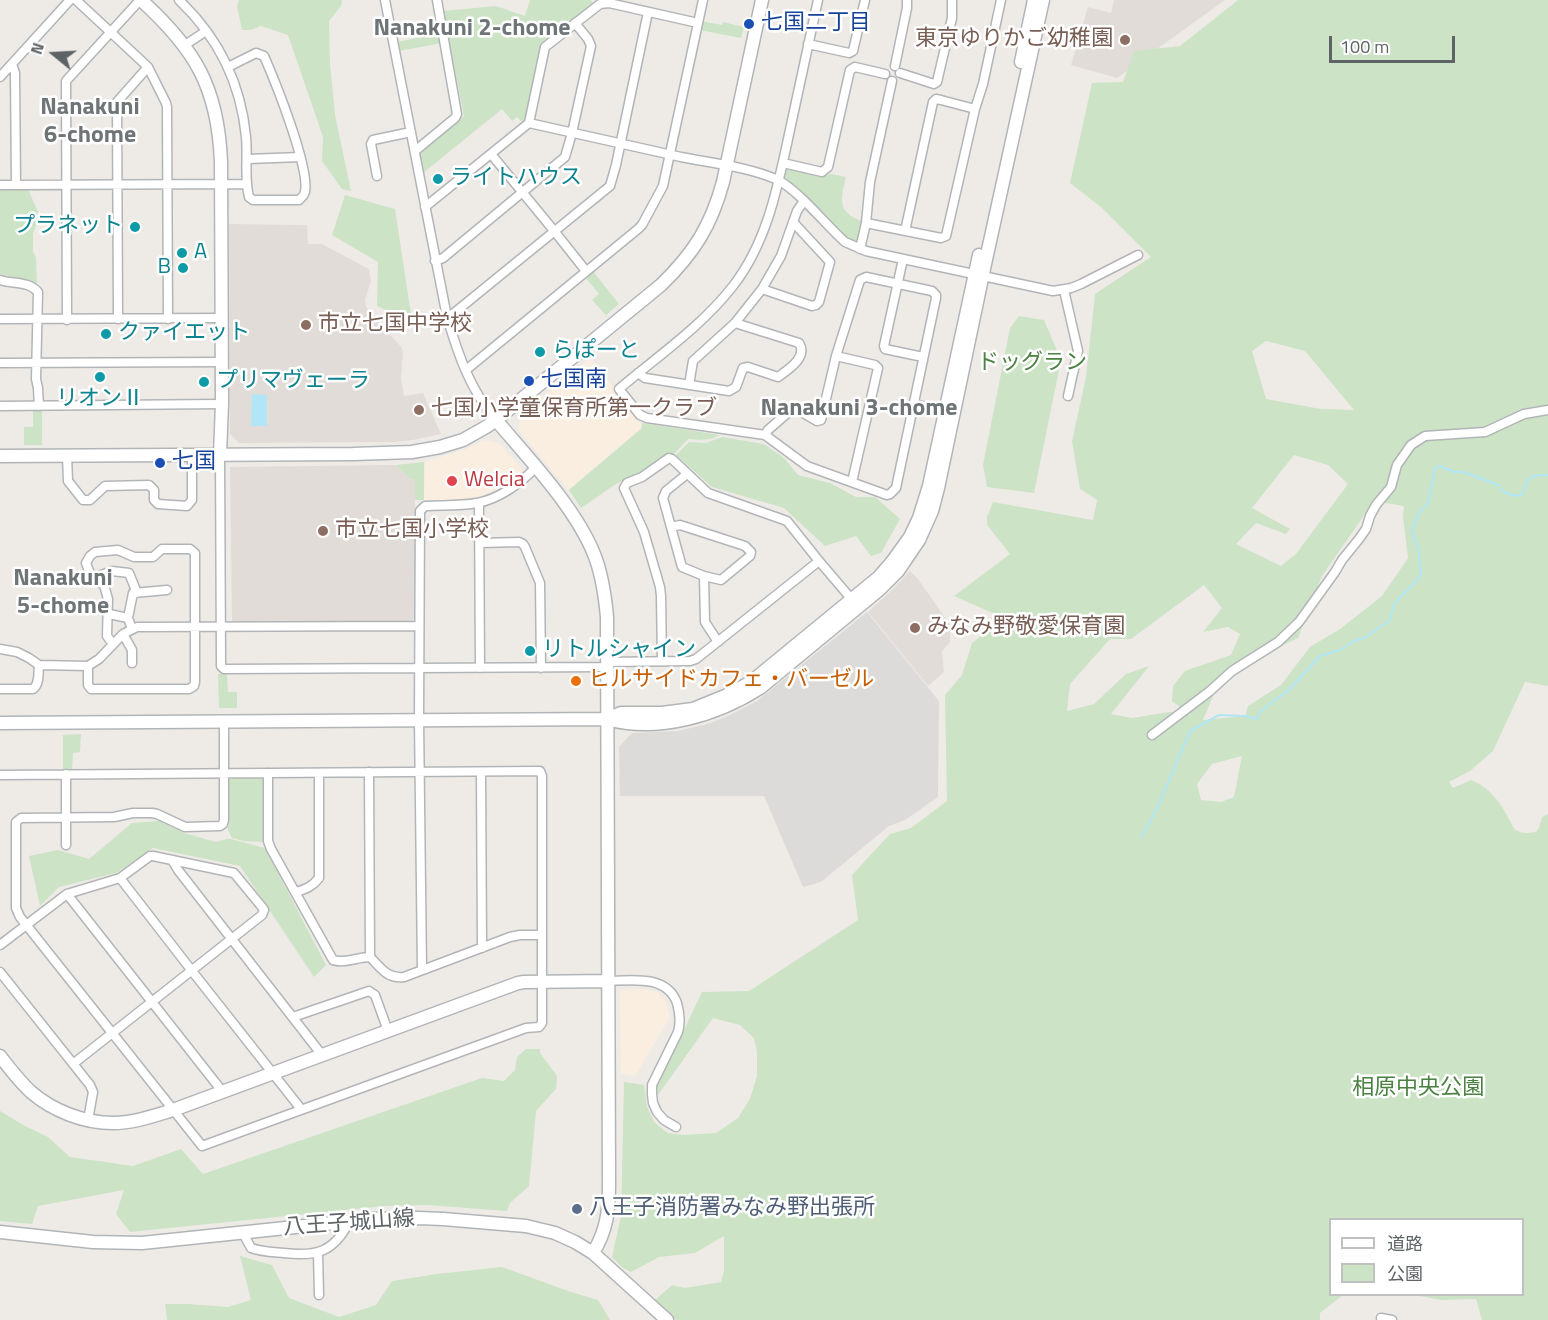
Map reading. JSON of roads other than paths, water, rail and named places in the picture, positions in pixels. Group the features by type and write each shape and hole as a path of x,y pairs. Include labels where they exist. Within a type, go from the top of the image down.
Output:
{"street":[{"path":"0,77 70,0"},
{"path":"76,0 148,67 167,107 168,319"},
{"path":"67,320 66,81 140,0 168,26 184,45 202,76 215,112 220,140 221,666 224,669 541,668 690,661 718,642 819,561"},
{"path":"385,0 447,317 466,370 480,399 574,516 594,554 606,600 609,1203 604,1230 593,1253"},
{"path":"414,151 458,114 437,0"},
{"path":"466,370 642,225 663,186 703,0"},
{"path":"0,456 306,455 412,452 440,447 474,434 496,420 648,296 680,267 700,240 717,205 762,0"},
{"path":"765,435 792,409 817,421 821,420 836,356 860,280 866,277 932,291 936,295 896,488 887,495 807,466 765,435 644,417 619,389 717,306 748,265 764,231 777,189 818,0"},
{"path":"808,44 853,51 865,0"},
{"path":"783,163 822,172 828,167 850,70 855,67 898,79 907,0"},
{"path":"860,249 866,223 870,182 889,67 934,84 937,82 952,18 952,0"},
{"path":"866,223 941,238 948,234 1001,0"},
{"path":"0,723 607,719 621,713 662,713 693,709 740,690 855,603 880,589 898,571 914,548 929,518 938,488 1034,0"},
{"path":"855,603 886,569 910,537 919,518 929,486 1043,0"},
{"path":"185,2 219,48 240,100 248,159 249,197 253,200 299,200 305,192 300,157 277,85 264,56 256,53 228,67"},
{"path":"425,207 529,123 545,47 600,3 609,2 698,23"},
{"path":"447,317 454,314 610,186 648,12"},
{"path":"435,261 442,258 565,157 591,46 575,23"},
{"path":"184,45 206,31"},
{"path":"12,63 15,73 16,185"},
{"path":"118,319 117,102 148,67"},
{"path":"905,231 933,102 936,99 975,109"},
{"path":"529,123 748,170 778,180 804,201 845,242 860,249 979,276 1053,291 1064,290 1081,284 1138,255"},
{"path":"377,176 371,144 373,140 411,132"},
{"path":"491,154 586,271"},
{"path":"248,159 300,157"},
{"path":"0,185 247,184"},
{"path":"689,385 693,361 735,323 762,289 781,256 799,207 804,201"},
{"path":"762,289 812,306 819,302 830,262 794,222"},
{"path":"903,259 884,346 885,349 923,357"},
{"path":"0,280 26,285 36,290 38,298 36,379 39,406"},
{"path":"1064,290 1078,351 1068,396"},
{"path":"0,320 221,318"},
{"path":"638,373 645,378 731,390 736,387 743,368 748,367 778,376 801,356 802,350 799,343 735,323"},
{"path":"836,356 878,368 852,482"},
{"path":"0,363 222,362"},
{"path":"0,406 222,404"},
{"path":"914,404 945,411"},
{"path":"1152,735 1210,691 1232,671 1278,642 1299,622 1366,529 1376,505 1391,487 1397,465 1411,445 1425,436 1485,432 1524,414 1548,410"},
{"path":"67,456 68,481 83,500 90,500 105,486 149,485 154,490 154,500 158,504 188,506 192,500 192,455"},
{"path":"662,661 660,587 644,532 624,487 669,458 712,494 787,520 855,603"},
{"path":"422,970 420,511 425,506 479,503 509,490 536,467"},
{"path":"671,526 680,525 749,549 750,556 724,579 717,580 682,567 663,498 664,493 687,474"},
{"path":"479,503 480,668"},
{"path":"480,543 519,542 525,547 540,583 541,668"},
{"path":"88,666 88,685 91,689 189,689 194,686 195,553 193,551 190,549 162,549 153,557 134,557 118,550 95,552 90,556 86,563 89,571 104,585 108,598 107,636 113,644"},
{"path":"94,578 112,571 129,573 137,593"},
{"path":"704,576 705,622 718,642"},
{"path":"132,629 128,618 133,593 167,590"},
{"path":"109,614 128,618"},
{"path":"0,648 17,652 39,665 88,666 99,659 123,634 137,627 419,626"},
{"path":"123,634 132,650 132,663"},
{"path":"0,689 36,688 39,665"},
{"path":"0,775 66,774 223,773 268,773 319,772 540,771 543,981 542,1023 539,1027 526,1028 202,1146 20,917 16,908 16,822 21,818 114,817 133,813 154,813 185,827 220,826 224,820 223,773 224,722"},
{"path":"296,892 307,889 319,878 319,772"},
{"path":"369,772 370,957 387,974 395,978 404,977 510,937 542,935"},
{"path":"481,772 482,948"},
{"path":"268,773 268,841 271,849 333,960 339,962 370,957"},
{"path":"66,774 66,845"},
{"path":"0,945 67,894 120,878 150,856 234,873 264,910 262,915 232,940 73,1064"},
{"path":"172,860 322,1055"},
{"path":"120,878 302,1109"},
{"path":"67,894 222,1091"},
{"path":"0,972 90,1085 93,1092 88,1120"},
{"path":"0,1056 22,1083 42,1100 63,1112 88,1120 126,1122 173,1110 524,981 651,981 662,985 675,999 680,1016 678,1032 652,1085 653,1103 657,1112 664,1120 676,1127"},
{"path":"293,1017 369,991 375,995 388,1031"},
{"name":"八王子城山線","path":"0,1232 119,1244 383,1219 419,1218 526,1226 565,1236 593,1253 667,1320"},
{"path":"243,1233 251,1248 258,1250 288,1254 318,1253 331,1246 342,1236 349,1222"},
{"path":"318,1253 319,1295"},
{"path":"1381,1318 1392,1320"}],"water":[{"path":"252,394 267,395 267,426 251,426"}],"waterway":[{"path":"1142,837 1159,804 1190,731 1219,715 1257,719 1260,712 1287,692 1320,656 1340,650 1366,637 1389,621 1395,603 1421,573 1419,551 1412,530 1419,513 1428,503 1435,468 1440,466 1454,472 1464,472 1498,485 1502,491 1515,496 1523,494 1530,478 1548,475"}],"place":[{"name":"七国二丁目","path":"749,24"},
{"name":"東京ゆりかご幼稚園","path":"1125,40"},
{"name":"ライトハウス","path":"438,179"},
{"name":"プラネット","path":"135,227"},
{"name":"A","path":"182,253"},
{"name":"B","path":"183,268"},
{"name":"市立七国中学校","path":"306,325"},
{"name":"クァイエット","path":"106,334"},
{"name":"らぽーと","path":"540,352"},
{"name":"リオンⅡ","path":"100,377"},
{"name":"七国南","path":"529,381"},
{"name":"プリマヴェーラ","path":"204,382"},
{"name":"七国小学童保育所第一クラブ","path":"419,410"},
{"name":"七国","path":"160,463"},
{"name":"Welcia","path":"452,481"},
{"name":"市立七国小学校","path":"323,531"},
{"name":"みなみ野敬愛保育園","path":"915,628"},
{"name":"リトルシャイン","path":"530,651"},
{"name":"ヒルサイドカフェ・バーゼル","path":"576,681"},
{"name":"八王子消防署みなみ野出張所","path":"577,1209"}],"district":[{"name":"Nanakuni 2-chome","path":"472,29"},
{"name":"Nanakuni 6-chome","path":"90,122"},
{"name":"Nanakuni 3-chome","path":"859,409"},
{"name":"Nanakuni 5-chome","path":"63,593"}],"park label":[{"name":"ドッグラン","path":"1032,364"},
{"name":"相原中央公園","path":"1418,1089"}]}
